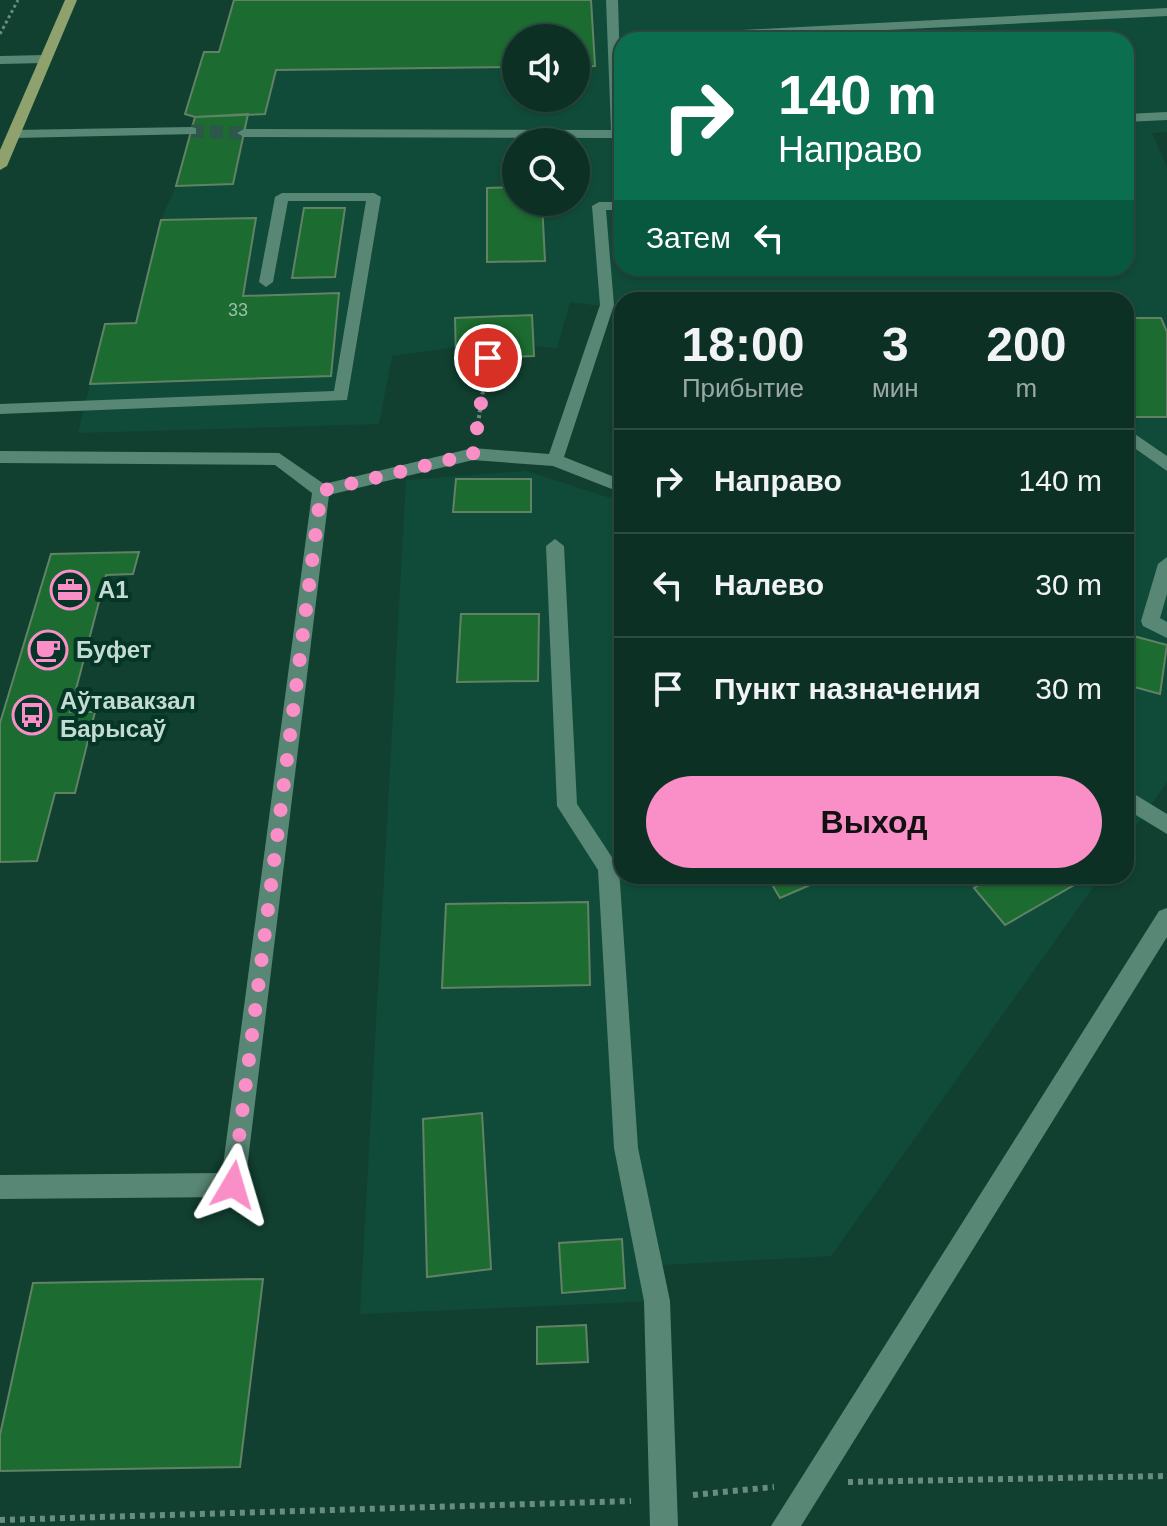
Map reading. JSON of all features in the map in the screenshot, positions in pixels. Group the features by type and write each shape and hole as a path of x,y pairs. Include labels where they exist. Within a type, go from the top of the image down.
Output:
{"main road":[{"path":"0,166 71,0"}],"lane":[{"path":"612,0 614,34"},
{"path":"781,32 1167,12"},
{"path":"0,60 45,59"},
{"path":"1134,118 1167,116"},
{"path":"14,134 191,131"},
{"path":"244,133 614,134"},
{"path":"0,409 341,396 374,197 282,197 266,282"},
{"path":"555,460 607,305 599,206 614,206"},
{"path":"1134,440 1167,465"},
{"path":"321,491 473,454 555,460 614,484"},
{"path":"0,457 279,459 321,491"},
{"path":"0,1187 233,1185 321,491"},
{"path":"555,546 567,806 608,868 626,1148 657,1301 664,1526"},
{"path":"1167,564 1150,621 1167,631"},
{"path":"1134,803 1167,825"},
{"path":"785,1526 1167,918"}],"path":[{"path":"0,34 18,0"},
{"path":"473,454 488,358"},
{"path":"0,1520 544,1506 662,1499 810,1483 1167,1476"}],"shaded area":[{"path":"234,0 1167,0 1167,132 1152,133 1167,168 1167,782 1134,829 1134,292 614,292 614,308 570,302 557,348 534,346 532,316 455,319 456,347 392,356 379,424 78,433 105,324 136,323 161,220 176,186 195,117 185,114 204,52 219,52"},
{"path":"526,471 610,498 614,490 614,884 1095,884 831,1256 662,1265 657,1301 360,1314 406,480"}],"building":[{"path":"234,0 591,0 595,66 590,66 590,24 502,24 502,67 276,70 265,114 195,117 185,114 204,52 219,52"},
{"path":"248,114 233,184 176,186 195,117"},
{"path":"502,187 502,216 543,216 545,261 487,262 487,188"},
{"path":"304,208 345,208 335,277 292,278"},
{"path":"256,218 243,296 339,293 331,376 90,384 105,324 136,323 161,220"},
{"path":"532,315 534,356 456,359 455,318"},
{"path":"1134,318 1161,318 1167,332 1167,417 1134,417"},
{"path":"456,479 531,479 531,512 453,512"},
{"path":"139,552 133,574 106,575 70,712 95,712 75,793 55,793 37,861 0,862 0,723 51,554"},
{"path":"461,614 539,614 538,681 457,682"},
{"path":"1134,636 1167,645 1160,694 1134,687"},
{"path":"772,884 812,884 780,898"},
{"path":"981,884 1076,884 1005,925 974,888"},
{"path":"588,902 590,985 442,988 446,904"},
{"path":"482,1113 491,1269 427,1277 423,1119"},
{"path":"622,1239 625,1288 562,1293 559,1243"},
{"path":"263,1279 240,1467 0,1471 0,1435 33,1283"},
{"path":"586,1325 588,1362 537,1364 537,1327"}],"tunnel":[{"path":"191,131 244,133"}],"place":[{"name":"A1","path":"70,590"},
{"name":"Буфет","path":"48,650"},
{"name":"Аўтавакзал Барысаў","path":"32,715"}],"route":[{"path":"233,1185 321,491 473,454 488,358"}]}
